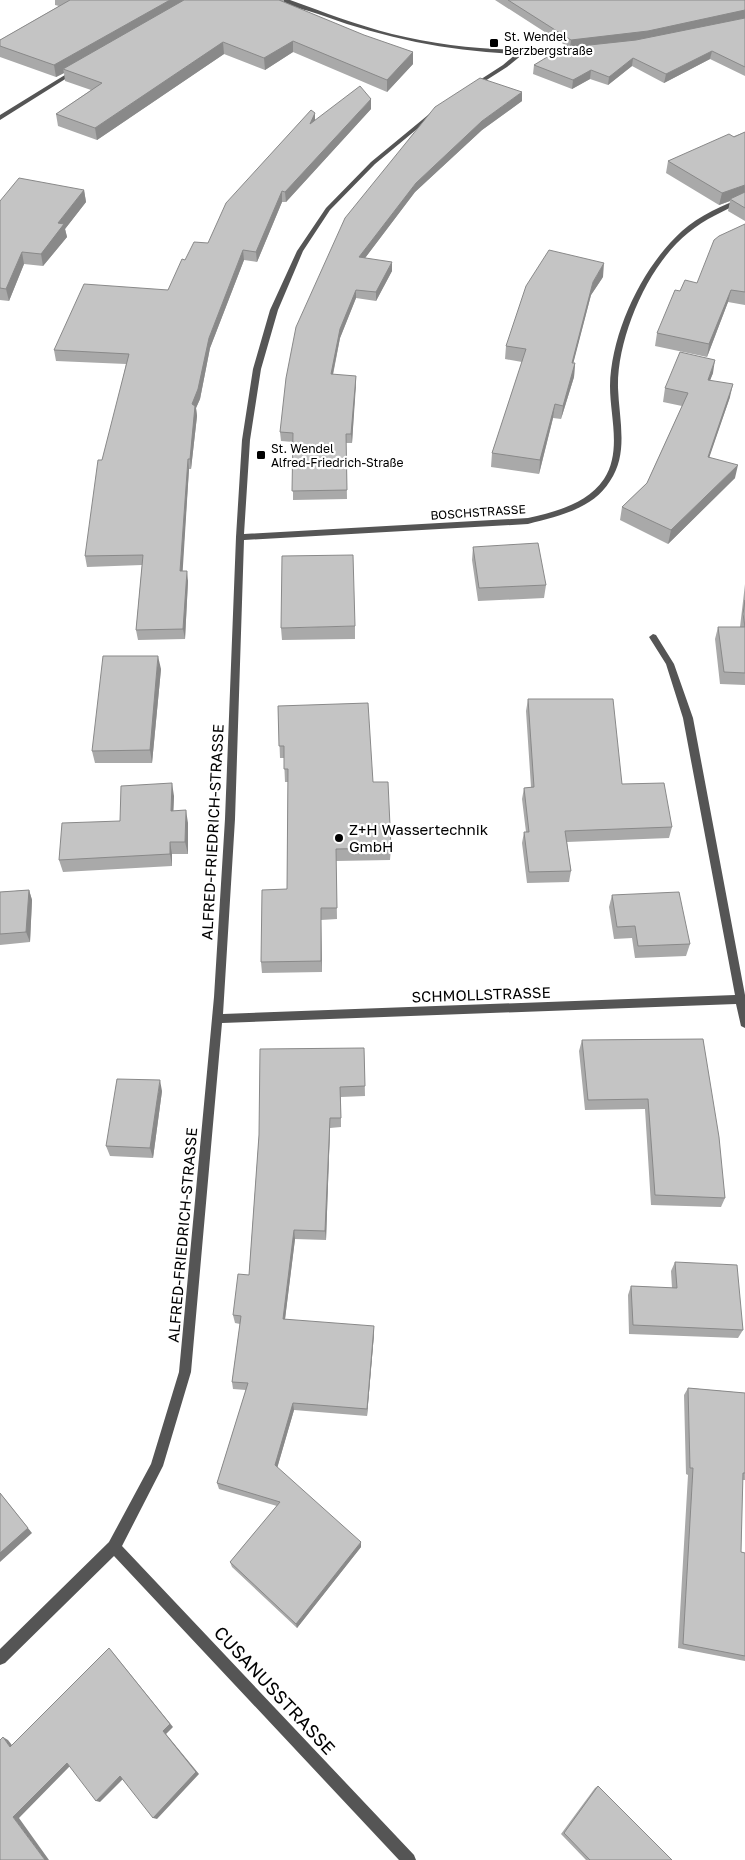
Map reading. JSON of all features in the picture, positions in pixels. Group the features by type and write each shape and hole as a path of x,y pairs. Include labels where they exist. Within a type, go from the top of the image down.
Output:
{"street":[{"path":"284,0 367,29 406,38 521,53 571,51"},
{"path":"464,92 505,66 521,53"},
{"path":"0,118 47,87 81,68"},
{"name":"ALFRED-FRIEDRICH-STRASSE","path":"0,1658 114,1547 157,1466 185,1372 218,1018 230,819 240,537 246,440 257,369 274,310 300,251 328,209 373,163 432,113 448,102"},
{"name":"BOSCHSTRASSE","path":"240,537 528,521 558,513 588,499 607,480 617,457 614,385 620,344 633,304 658,263 685,233 718,210 745,199"},
{"path":"653,637 670,664 688,718 743,999 745,1023"},
{"name":"SCHMOLLSTRASSE","path":"218,1018 743,999"},
{"name":"CUSANUSSTRASSE","path":"114,1547 409,1860"}],"building":[{"path":"70,0 170,0 54,65 0,46 0,40"},
{"path":"184,0 279,0 364,35 413,52 387,80 293,41 264,58 223,42 95,128 56,114 102,83 63,69"},
{"path":"508,0 745,0 745,10 648,31 571,40"},
{"path":"745,18 745,67 712,51 666,74 633,58 609,77 591,70 573,80 534,65 562,48 636,40"},
{"path":"480,78 522,92 482,121 416,183 359,257 392,262 376,292 356,290 340,329 331,374 356,376 351,434 346,434 347,490 292,491 293,433 280,432 286,378 296,327 345,218 435,107"},
{"path":"360,86 371,99 285,192 282,191 256,252 243,250 209,338 198,389 192,404 195,406 190,459 188,459 180,571 187,571 183,629 136,630 143,555 85,556 98,460 102,460 129,354 54,350 84,284 168,290 182,259 185,260 194,242 208,243 226,203 311,110 315,113 310,124"},
{"path":"745,132 745,185 722,193 668,161 729,134 734,137"},
{"path":"19,178 84,190 58,223 64,224 41,254 22,252 6,289 0,288 0,201"},
{"path":"745,192 745,208 730,199"},
{"path":"745,224 745,292 731,290 709,344 657,333 675,290 680,291 685,280 697,283 714,240"},
{"path":"549,250 604,263 593,282 572,363 575,363 563,406 555,404 540,460 492,453 526,349 506,346 526,286"},
{"path":"680,352 715,360 708,380 733,384 708,457 738,465 671,530 622,507 647,483 688,393 665,388"},
{"path":"538,543 546,585 479,588 473,547"},
{"path":"353,555 355,626 281,628 282,556"},
{"path":"745,600 745,627 743,614"},
{"path":"718,627 745,627 745,673 724,672"},
{"path":"103,656 158,656 150,750 92,751"},
{"path":"528,699 613,699 622,784 664,783 672,827 565,831 571,871 529,872 524,832 529,832 524,788 534,787"},
{"path":"368,703 373,782 388,782 391,848 336,849 337,908 321,908 321,961 261,962 262,890 287,889 288,769 284,769 284,746 279,746 278,706"},
{"path":"172,783 171,811 186,810 185,842 170,842 170,854 59,860 62,823 120,821 121,786"},
{"path":"29,890 26,932 0,934 0,892"},
{"path":"679,892 690,944 638,946 635,926 617,927 612,895"},
{"path":"703,1039 719,1137 725,1198 655,1195 648,1099 588,1100 582,1040"},
{"path":"364,1048 365,1086 340,1087 341,1118 330,1118 325,1231 294,1230 283,1319 374,1326 367,1409 293,1403 275,1465 361,1542 296,1624 230,1562 280,1502 217,1483 248,1383 232,1382 241,1316 233,1315 238,1274 249,1275 259,1135 260,1049"},
{"path":"117,1079 160,1080 150,1148 106,1146"},
{"path":"675,1262 737,1265 743,1330 633,1325 631,1286 677,1288"},
{"path":"688,1388 745,1393 745,1473 743,1473 741,1552 745,1553 745,1656 683,1644 693,1468 690,1468"},
{"path":"0,1493 28,1528 0,1553"},
{"path":"109,1648 170,1724 163,1731 196,1772 153,1818 120,1776 96,1801 67,1763 13,1817 45,1860 0,1860 0,1740 3,1737 10,1747"},
{"path":"598,1786 672,1860 590,1860 564,1833"}],"place":[{"name":"St. Wendel Berzbergstraße","path":"494,43"},
{"name":"St. Wendel Alfred-Friedrich-Straße","path":"261,455"},
{"name":"Z+H Wassertechnik GmbH","path":"339,838"}]}
